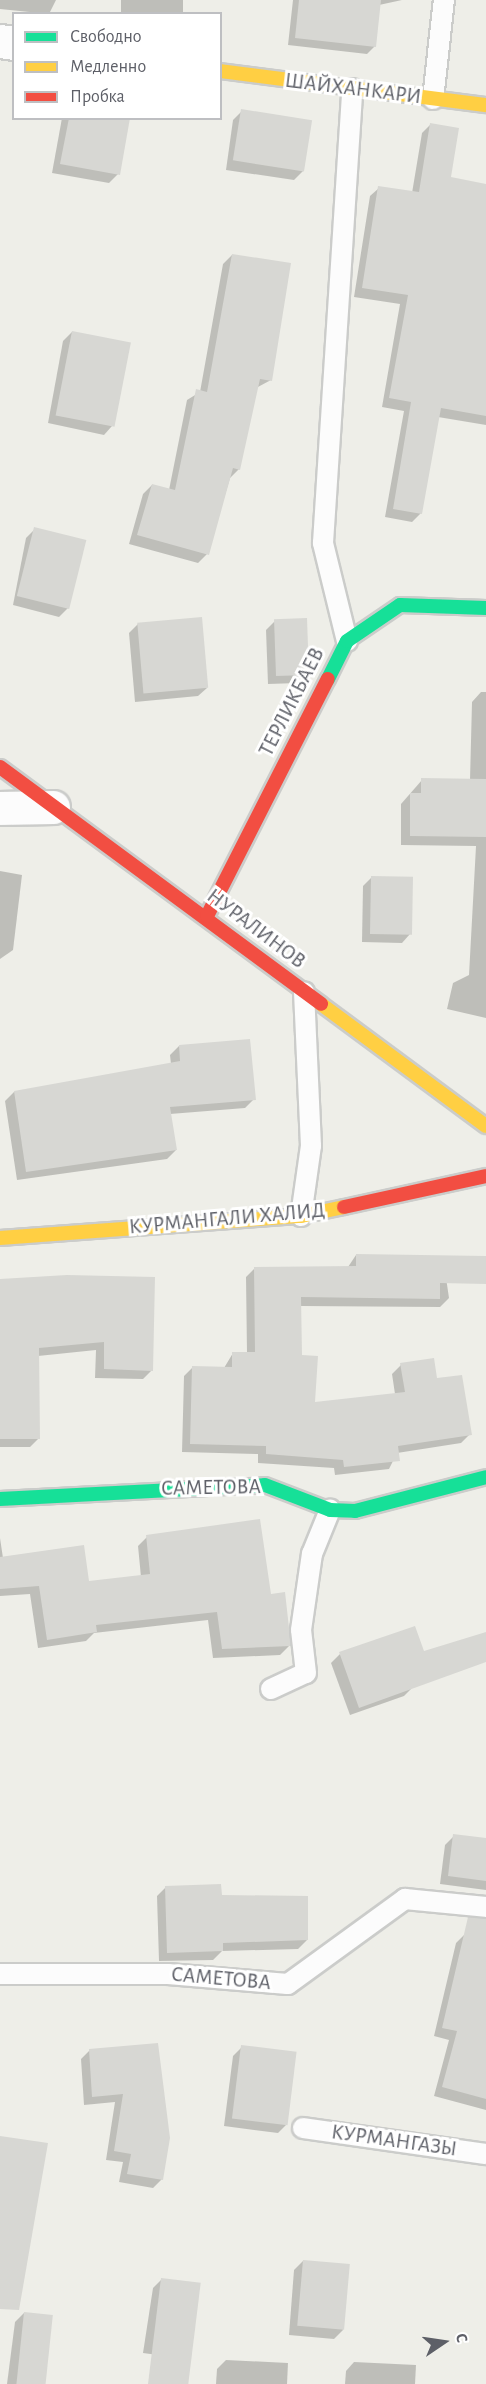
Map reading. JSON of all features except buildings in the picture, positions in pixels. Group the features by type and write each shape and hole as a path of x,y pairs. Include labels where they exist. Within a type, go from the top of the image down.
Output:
{"street":[{"name":"ШАЙХАНКАРИ","path":"222,71 486,105"},
{"name":"ТЕРЛИКБАЕВ","path":"207,916 347,641 400,605 486,608"},
{"name":"НУРАЛИНОВ","path":"0,766 53,807 207,916 304,992 486,1125"},
{"path":"0,808 53,807"},
{"name":"КУРМАНГАЛИ ХАЛИД","path":"0,1238 301,1216 486,1176"},
{"name":"САМЕТОВА","path":"0,1498 265,1485 330,1510 355,1511 486,1477"}],"lane":[{"path":"433,99 444,0"},
{"path":"347,641 323,543 352,89"},
{"path":"301,1216 311,1146 304,992"},
{"path":"271,1689 306,1673 301,1630 312,1554 330,1510"},
{"name":"САМЕТОВА","path":"0,1974 168,1974 288,1984 405,1899 486,1907"},
{"name":"КУРМАНГАЗЫ","path":"303,2128 486,2154"}],"traffic: fast":[{"path":"328,679 347,641 400,605 486,608"},
{"path":"0,1499 265,1485 330,1510 355,1511 486,1477"}],"traffic: slow":[{"path":"222,71 486,105"},
{"path":"321,1004 486,1126"},
{"path":"0,1238 301,1216 344,1207"}],"traffic: jam":[{"path":"207,916 328,679"},
{"path":"0,767 321,1004"},
{"path":"344,1207 486,1176"}]}
